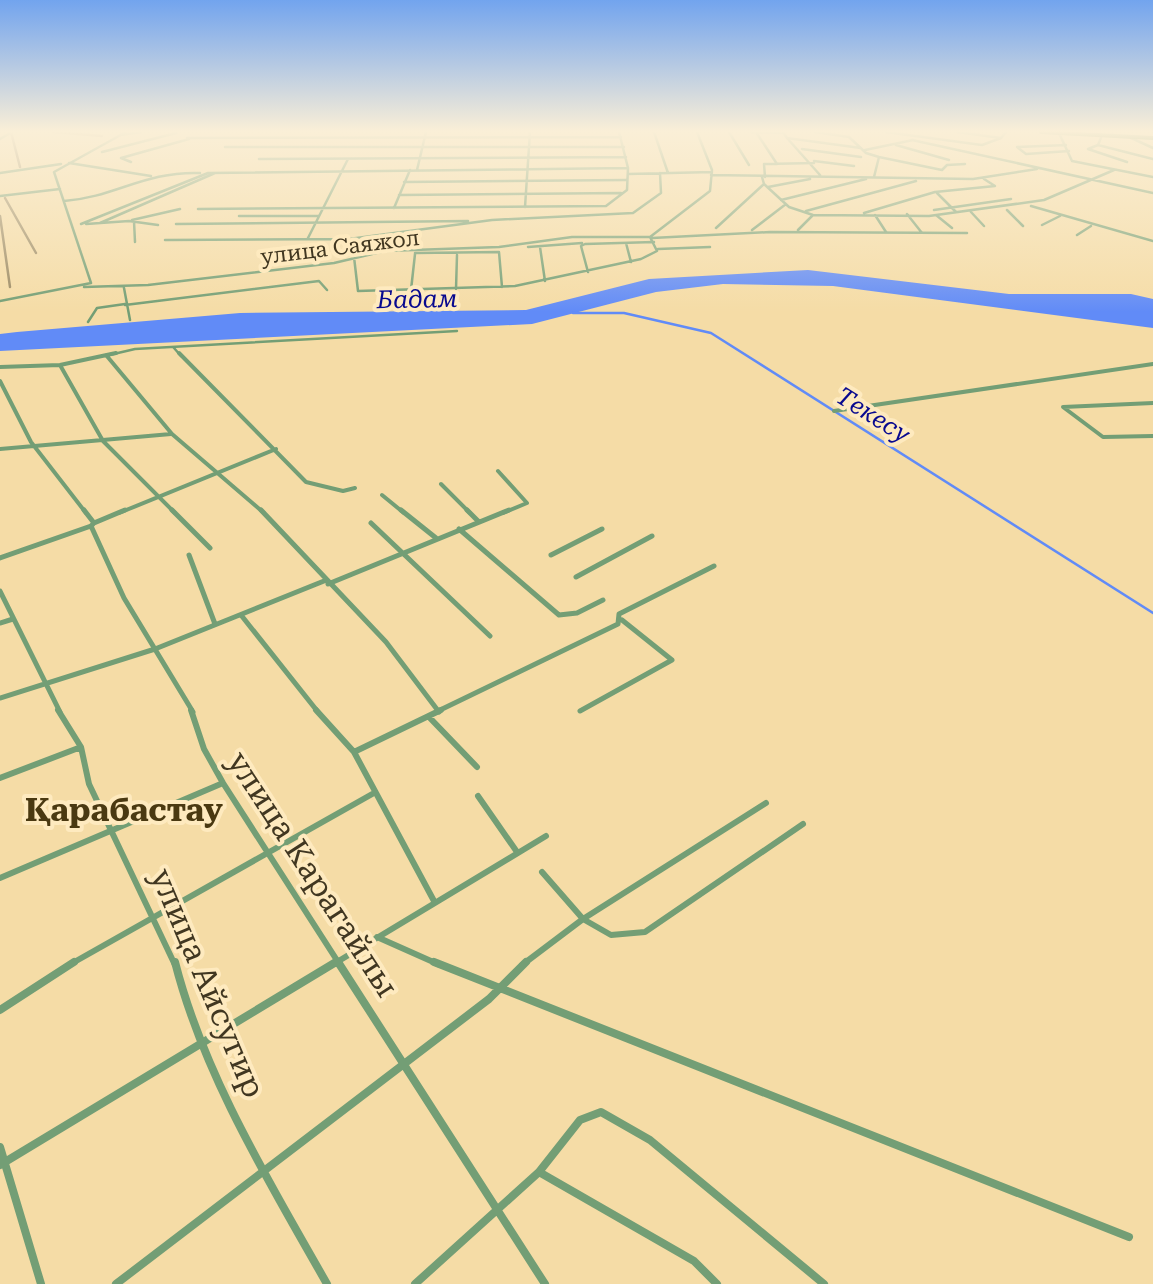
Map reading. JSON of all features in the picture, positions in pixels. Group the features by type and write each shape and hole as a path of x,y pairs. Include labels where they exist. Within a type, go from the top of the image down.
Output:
{"street":[{"path":"0,196 35,192"},
{"path":"61,192 91,283 84,287"},
{"path":"64,200 107,192"},
{"path":"81,224 162,192"},
{"path":"100,222 171,192"},
{"path":"308,238 331,192"},
{"path":"394,208 400,192"},
{"path":"176,224 488,221 633,213 661,192"},
{"path":"653,238 707,192"},
{"path":"716,228 759,192"},
{"path":"772,192 786,204 812,215 875,215 1008,210 1069,192"},
{"path":"781,200 812,192"},
{"path":"802,212 876,192"},
{"path":"856,215 936,192 956,212"},
{"path":"934,211 949,205 1010,199 997,192"},
{"path":"525,207 526,194"},
{"path":"399,195 624,194"},
{"path":"198,209 606,206 624,194"},
{"path":"752,230 786,204"},
{"path":"1030,206 1153,241"},
{"path":"132,221 180,210"},
{"path":"1008,210 1023,226"},
{"path":"934,211 952,228"},
{"path":"971,212 984,226"},
{"path":"907,214 922,233"},
{"path":"798,230 812,215"},
{"path":"875,215 886,232"},
{"path":"239,216 318,216"},
{"path":"1042,225 1060,216"},
{"path":"132,221 135,242"},
{"path":"74,225 132,221 158,225"},
{"path":"165,240 349,240 488,221"},
{"path":"1077,236 1094,225"},
{"path":"411,290 415,252 499,253 626,244 653,238 770,232 967,233"},
{"name":"улица Саяжол","path":"91,283 100,288 124,288 386,251 499,248 572,238 653,238"},
{"path":"653,238 658,249"},
{"path":"349,240 386,251"},
{"path":"585,244 581,246 588,272"},
{"path":"626,244 631,262"},
{"path":"354,257 358,291 456,289 502,287 588,272 631,262 658,249 710,247"},
{"path":"540,248 544,280"},
{"path":"499,253 502,287"},
{"path":"456,289 458,255"},
{"path":"88,322 97,308 125,304 321,281 327,290"},
{"path":"0,301 84,287 100,288"},
{"path":"124,288 130,320"},
{"path":"0,367 60,365 106,355 174,348 457,330"},
{"path":"174,348 306,482 343,491 354,488"},
{"path":"106,355 172,434 277,524 326,582 386,642 439,712"},
{"path":"834,411 1153,364"},
{"path":"60,365 103,441 210,548"},
{"name":"улица Карагайлы","path":"0,381 34,446 93,524 124,598 200,723 204,749 223,783 545,1284"},
{"path":"1153,403 1063,407 1103,437 1153,436"},
{"path":"0,449 172,434"},
{"path":"0,558 276,449"},
{"path":"0,698 155,649 529,501 498,470"},
{"path":"442,484 479,522"},
{"path":"382,494 436,538"},
{"path":"371,524 490,636"},
{"path":"459,529 559,614 577,613 603,600"},
{"path":"551,555 602,529"},
{"path":"576,576 652,536"},
{"path":"190,555 215,624"},
{"path":"580,711 672,660 619,614 714,566"},
{"name":"улица Айсугир","path":"0,591 43,684 81,747 90,784 171,948 184,999 264,1172 327,1284"},
{"path":"241,615 281,671 354,752 434,901"},
{"path":"0,623 13,619"},
{"path":"354,752 622,620"},
{"path":"429,717 476,767"},
{"path":"0,778 81,747"},
{"path":"0,878 223,783"},
{"path":"0,1010 62,969 156,920 374,793"},
{"path":"478,796 518,852"},
{"path":"116,1284 583,919 766,802"},
{"path":"542,872 598,934 616,937 645,932 803,824"},
{"path":"2,1164 546,836"},
{"path":"377,937 496,990 702,1066 1129,1237"},
{"path":"415,1284 539,1172 580,1120 600,1112 650,1140 824,1284"},
{"path":"0,1147 41,1284"},
{"path":"539,1172 694,1262 718,1284"}],"water":[{"path":"808,270 1009,294 1131,294 1153,299 1153,328 833,286 723,284 656,292 532,324 0,351 0,334 17,332 240,313 526,310 649,279"}],"waterway":[{"name":"Текесу","path":"573,313 624,313 711,333 1153,613"}],"railway":[{"path":"5,198 36,253"},
{"path":"0,216 10,287"}],"district":[{"name":"Қарабастау","path":"124,810"}],"water label":[{"name":"Бадам","path":"417,299"}]}
